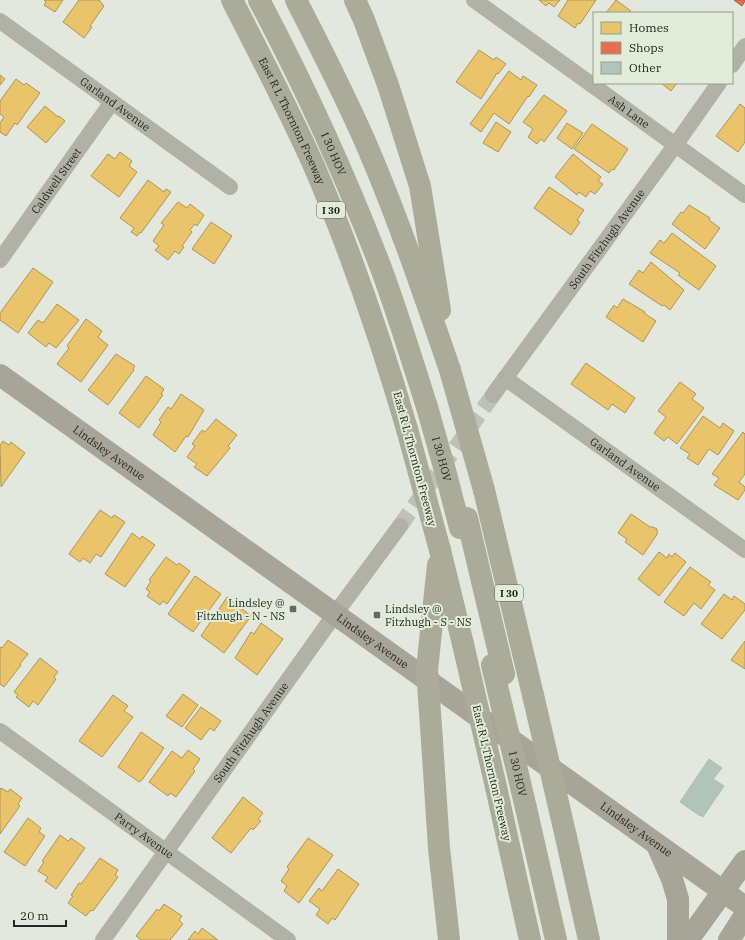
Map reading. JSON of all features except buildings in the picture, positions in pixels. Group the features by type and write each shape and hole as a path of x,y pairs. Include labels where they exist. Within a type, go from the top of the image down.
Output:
{"highway":[{"name":"East R L Thornton Freeway","path":"232,0 273,80 313,166 349,254 390,372 440,550 463,644 530,940"},
{"name":"I 30 HOV","path":"259,0 278,35 316,113 351,196 381,269 404,336 452,462 464,523 531,812 565,940"},
{"name":"I 30 HOV","path":"270,0 285,27 322,104 377,231 400,293 430,402"},
{"name":"I 30","path":"296,0 330,66 370,153 406,243 450,370 484,490 589,940"},
{"path":"355,0 388,85 420,186 450,370"},
{"path":"440,550 427,670 439,848 449,940"},
{"name":"I 30 HOV","path":"531,812 556,940"}],"street":[{"name":"Ash Lane","path":"474,0 745,194"},
{"name":"Garland Avenue","path":"0,21 230,187"},
{"path":"733,63 745,46"},
{"name":"South Fitzhugh Avenue","path":"493,395 718,84"},
{"name":"Caldwell Street","path":"0,260 112,102"},
{"name":"Lindsley Avenue","path":"0,375 745,907"},
{"name":"Garland Avenue","path":"505,378 745,550"},
{"name":"South Fitzhugh Avenue","path":"103,940 335,614 400,526"},
{"name":"Parry Avenue","path":"0,731 288,940"},
{"path":"656,844 672,879 678,899 678,940"},
{"path":"688,940 745,861"},
{"path":"729,940 745,915"}],"tunnel":[{"path":"400,526 493,395"}],"place":[{"name":"Lindsley @ Fitzhugh - N - NS","path":"293,609"},
{"name":"Lindsley @ Fitzhugh - S - NS","path":"377,615"}]}
